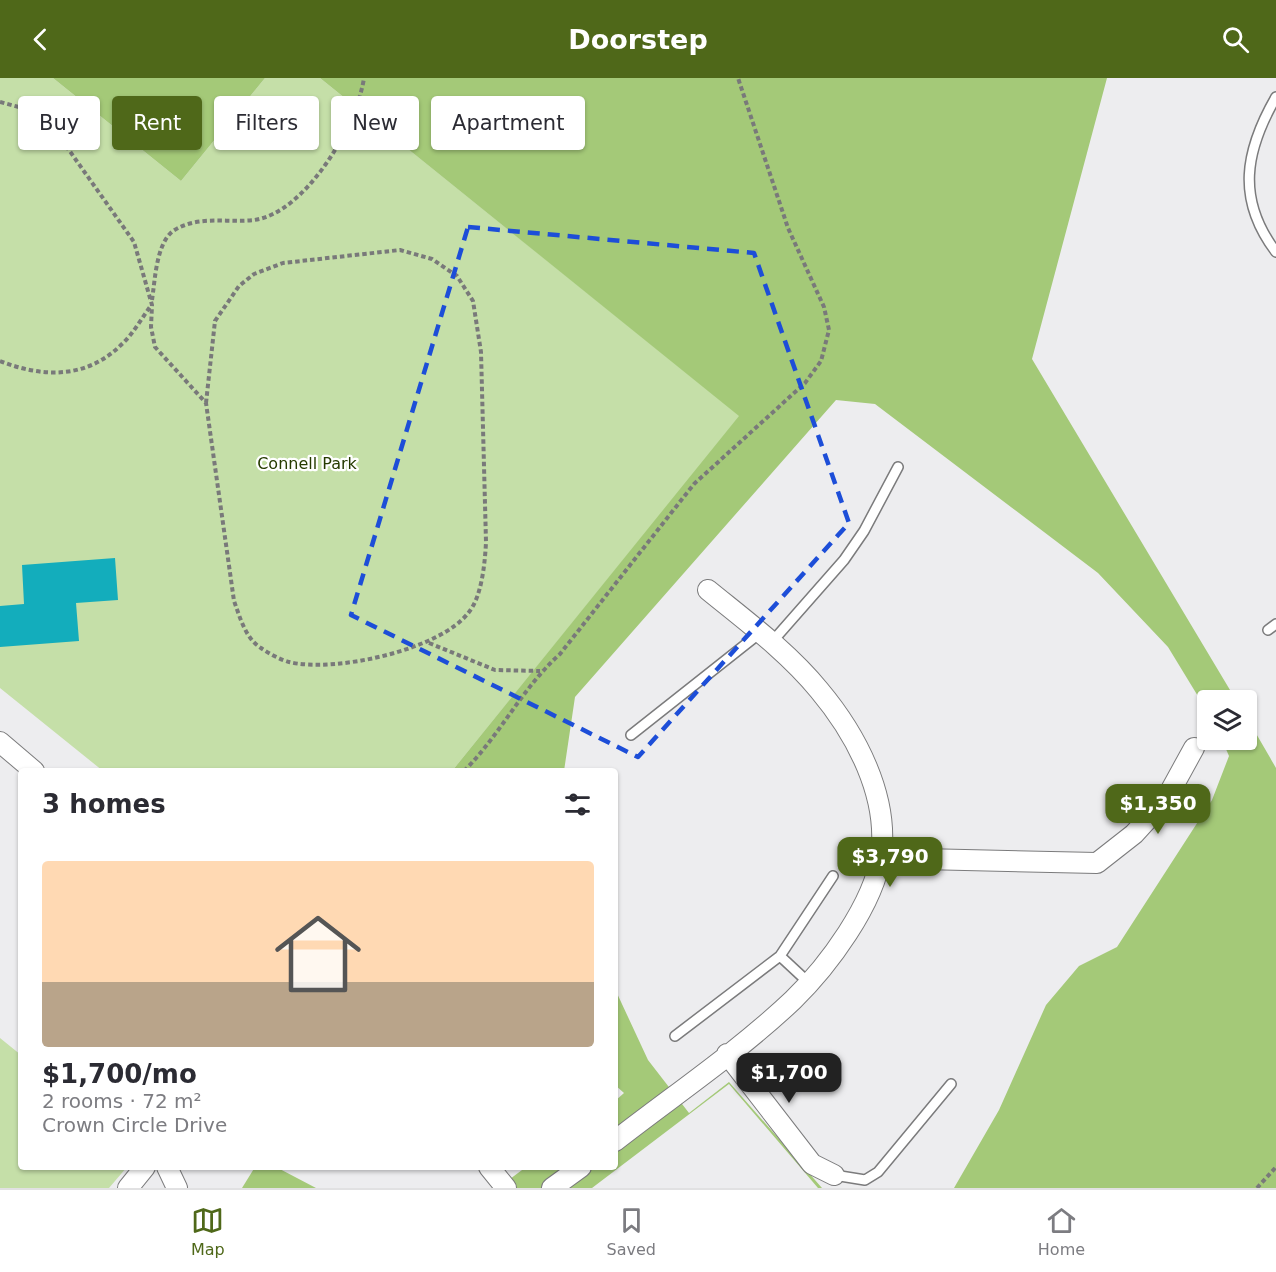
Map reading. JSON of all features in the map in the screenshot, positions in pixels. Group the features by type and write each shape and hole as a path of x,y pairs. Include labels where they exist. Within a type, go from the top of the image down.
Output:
{"street":[{"path":"618,1139 768,1023 809,983 847,934 862,906 880,858 882,836 878,805 870,774 856,743 819,689 766,638 708,590"},
{"path":"0,742 30,768"},
{"path":"880,858 1097,863 1134,834 1166,799 1194,748"},
{"path":"728,1054 812,1164 834,1175"},
{"path":"128,1188 143,1170"},
{"path":"169,1170 177,1188"},
{"path":"491,1170 506,1188"},
{"path":"552,1188 577,1170"}],"lane":[{"path":"1276,97 1258,129 1251,152 1250,174 1250,192 1259,223 1276,252"},
{"path":"631,735 766,638 844,560 864,531 898,467"},
{"path":"675,1036 780,956 833,876"},
{"path":"780,956 809,983"},
{"path":"834,1175 865,1180 879,1172 951,1084"}],"path":[{"path":"206,403 155,347 151,327 158,258 172,232 195,222 256,220 280,211 310,184 342,139 361,94 363,78"},
{"path":"467,768 488,747 540,671 560,654 694,483 805,383 821,361 829,330 824,307 788,228 738,78"},
{"path":"0,102 30,110 52,126 134,242 152,305"},
{"path":"400,250 432,258 457,276 473,302 481,352 484,569 471,611 452,630 428,643 372,658 316,664 289,662 259,647 242,626 234,601 206,403 215,321 239,286 254,274 283,263 400,250"},
{"path":"0,361 25,371 59,374 93,365 122,345 152,305"},
{"path":"428,643 495,670 540,671"},
{"path":"1257,1188 1276,1167"}],"highlighted area":[{"path":"468,227 754,253 849,523 638,757 351,615"}],"green space":[{"name":"Connell Park","path":"0,78 53,78 75,96 18,96 18,150 100,150 100,116 112,125 112,150 142,150 181,181 214,141 214,150 319,150 319,96 250,96 265,78 320,78 342,96 331,96 331,150 409,150 740,416 454,768 99,768 0,688"},
{"path":"53,78 265,78 250,96 214,96 214,141 181,181 142,150 202,150 202,96 112,96 112,125 100,116 100,96 75,96"},
{"path":"320,78 1107,78 1032,359 1230,690 1197,690 1197,695 1168,647 1098,573 875,404 836,400 575,697 564,768 454,768 739,416 409,150 419,150 419,96 342,96"},
{"path":"1257,735 1276,768 1276,1188 954,1188 999,1110 1046,1005 1079,966 1117,947 1212,800 1229,756 1226,750 1257,750"},
{"path":"618,995 648,1060 689,1113 729,1082 822,1188 818,1188 729,1084 618,1168 618,1098 624,1093 618,1088"},
{"path":"0,1038 18,1053 18,1170 124,1170 109,1188 0,1188"},
{"path":"253,1170 282,1170 316,1188 242,1188"},
{"path":"522,1170 616,1170 592,1188 498,1188"}],"water":[{"path":"115,558 118,600 76,603 79,641 0,647 0,606 24,604 22,565"}]}
